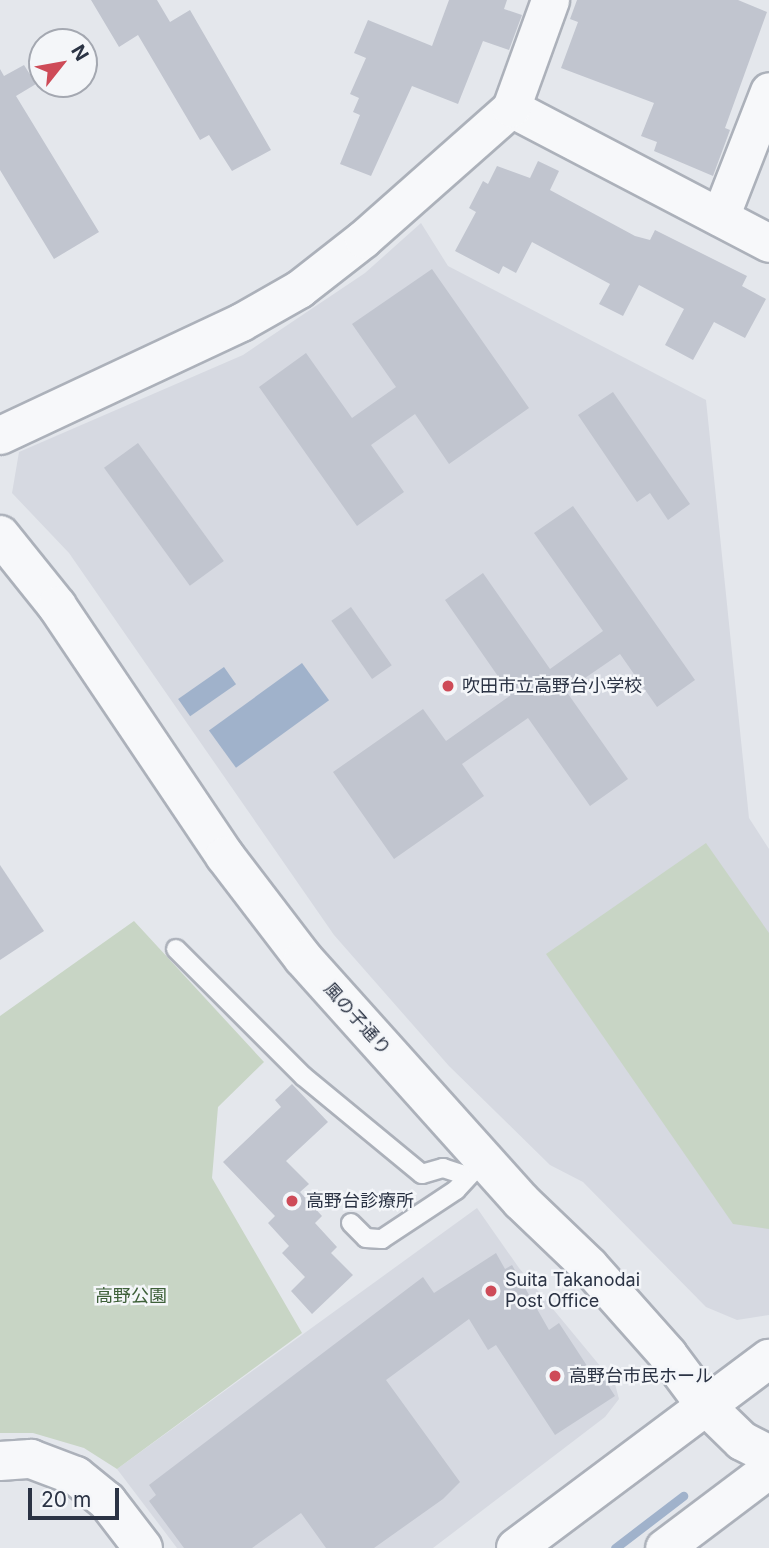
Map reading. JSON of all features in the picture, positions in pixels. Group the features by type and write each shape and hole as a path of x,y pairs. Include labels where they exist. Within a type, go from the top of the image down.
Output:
{"street":[{"path":"0,435 241,322 299,289 363,239 511,108 550,0"},
{"path":"720,217 769,92"},
{"path":"511,108 769,243"},
{"name":"風の子通り","path":"0,535 57,606 225,856 303,958 476,1169 589,1266 668,1355 706,1406 742,1441 769,1455"},
{"path":"516,1548 769,1359"},
{"path":"0,1461 31,1459 76,1476 107,1501 142,1548"},
{"path":"664,1548 769,1469"}],"lane":[{"path":"176,949 303,1076 422,1174 443,1167 476,1169"},
{"path":"351,1223 366,1238 382,1239 456,1190 476,1169"}],"shaded area":[{"name":"吹田市立高野台小学校","path":"421,223 448,266 706,400 749,818 769,849 769,1315 737,1320 706,1307 583,1182 550,1165 449,1066 334,935 69,553 12,493 19,452 243,355 365,273"},
{"path":"477,1208 519,1268 615,1384 619,1399 605,1417 433,1548 177,1548 117,1469"}],"green space":[{"path":"706,843 769,933 769,1229 733,1224 546,954"},
{"name":"高野公園","path":"134,921 264,1062 218,1107 212,1178 302,1333 117,1469 84,1448 33,1433 0,1433 0,1016"}],"water":[{"path":"302,663 329,700 236,768 209,731"},
{"path":"224,667 236,684 190,716 178,699"}],"building":[{"path":"91,0 157,0 170,22 190,10 271,150 232,171 209,135 200,140 138,35 119,47"},
{"path":"449,0 507,0 504,9 522,15 509,50 483,41 458,104 412,86 371,176 340,164 360,115 353,112 359,98 350,94 366,58 354,53 368,20 432,46"},
{"path":"577,0 738,0 767,12 725,128 730,130 713,176 654,151 657,142 641,136 654,103 561,68 578,22 570,19"},
{"path":"24,65 28,71 28,89 16,96 99,232 54,259 0,170 0,69 4,76"},
{"path":"538,161 559,171 550,190 635,236 650,240 655,230 747,276 742,286 766,299 745,338 714,322 693,360 665,345 684,309 639,285 623,316 599,304 610,284 532,242 516,273 503,266 499,274 455,251 476,212 469,208 483,181 488,184 497,166 530,178"},
{"path":"432,269 529,408 449,464 415,414 371,445 404,492 357,526 259,387 306,353 352,418 396,387 352,324"},
{"path":"613,392 690,504 668,520 650,493 637,502 578,415"},
{"path":"138,443 224,561 190,586 104,468"},
{"path":"573,506 695,680 657,707 620,654 566,691 628,779 590,806 528,718 462,764 484,796 394,859 333,772 423,709 446,741 511,695 445,600 483,573 550,669 603,631 534,533"},
{"path":"351,607 392,665 372,679 331,621"},
{"path":"0,865 44,931 0,960"},
{"name":"高野台診療所","path":"292,1084 328,1122 286,1161 309,1184 300,1192 322,1216 315,1223 337,1247 331,1253 353,1275 312,1314 291,1291 305,1277 282,1253 289,1246 268,1223 275,1216 223,1162 281,1107 275,1100"},
{"path":"496,1253 505,1269 512,1265 549,1330 559,1323 595,1378 601,1374 615,1396 555,1435 496,1345 488,1350 469,1319 386,1380 460,1482 443,1499 374,1548 326,1548 301,1513 252,1548 184,1548 149,1501 156,1495 149,1485 423,1277 434,1293"}],"waterway":[{"path":"615,1548 683,1496"}],"place":[{"name":"吹田市立高野台小学校","path":"448,686"},
{"name":"高野台診療所","path":"292,1201"},
{"name":"Suita Takanodai Post Office","path":"491,1291"},
{"name":"高野台市民ホール","path":"555,1376"}]}
